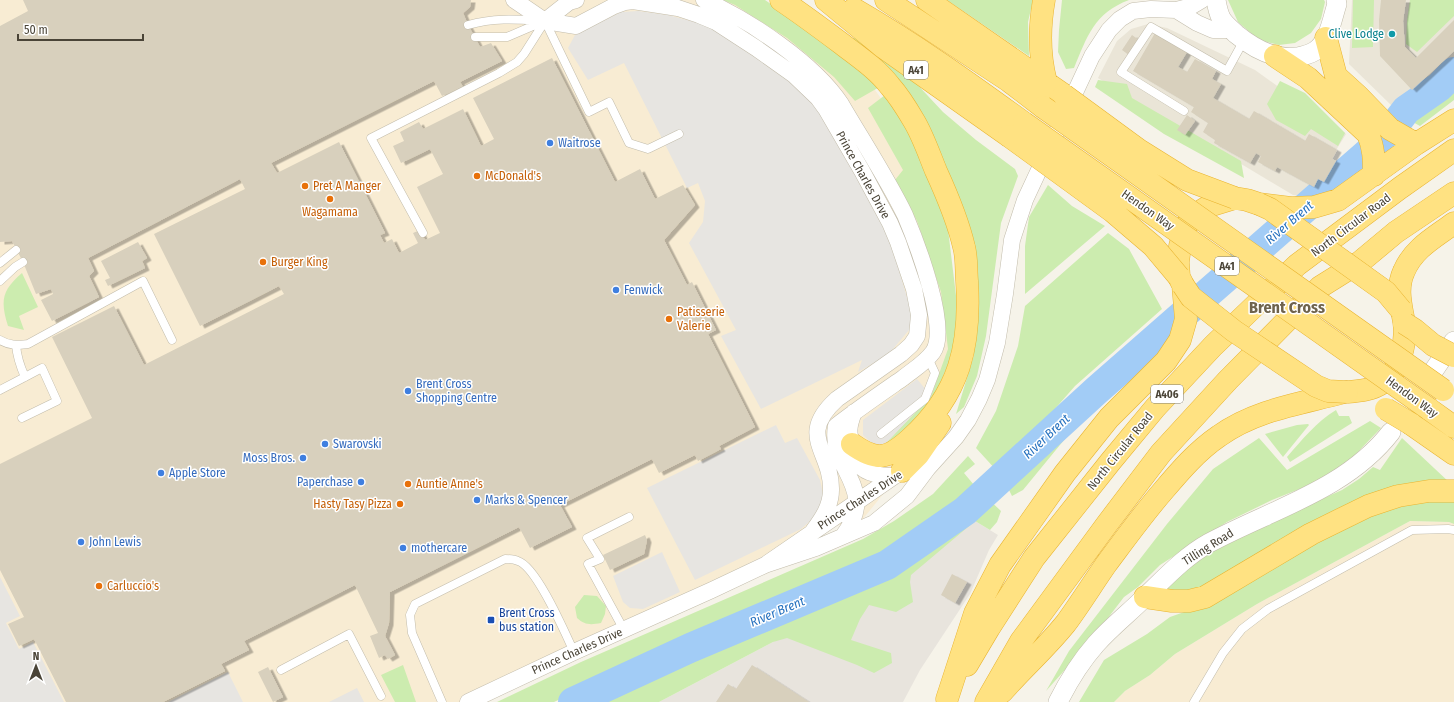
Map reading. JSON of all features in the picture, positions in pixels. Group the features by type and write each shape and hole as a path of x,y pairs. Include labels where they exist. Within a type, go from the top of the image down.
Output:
{"highway":[{"path":"781,0 804,15 868,63 890,86 915,122 945,191 965,248 968,300 965,347 954,382 945,398 920,430 903,445 888,454 882,456 869,455 852,444"},
{"name":"A41","path":"826,0 883,47 1016,129 1154,246 1181,281"},
{"name":"Hendon Way","path":"837,0 889,29 969,83 1016,129 1454,427"},
{"name":"Hendon Way","path":"886,0 1009,81 1043,107 1449,394"},
{"path":"927,0 1064,94 1138,150 1187,180 1270,209 1386,292 1402,317 1415,330 1433,345 1454,356"},
{"path":"1044,0 1039,40 1042,67 1046,82"},
{"path":"1326,38 1336,76 1358,96 1369,122 1368,134 1372,145 1374,175"},
{"path":"1275,56 1369,122 1390,129 1416,144"},
{"path":"1259,204 1291,208 1314,207 1338,200 1416,144 1454,120"},
{"name":"North Circular Road","path":"946,701 989,628 1034,558 1111,460 1155,408 1212,346 1297,265 1400,188 1454,150"},
{"name":"A406","path":"986,702 1021,641 1161,453 1228,380 1320,287 1360,262 1396,232 1454,193"},
{"path":"1235,198 1209,206 1196,214 1185,227 1178,262 1181,281 1191,297 1234,331 1316,386 1328,391 1344,392 1386,409 1411,424 1454,454"},
{"path":"992,702 1039,654 1066,623 1108,563 1162,492 1179,471 1198,452 1219,436 1243,421 1273,409 1344,392 1367,390 1383,383 1394,373 1404,336 1399,284 1403,272 1416,250 1454,223"},
{"name":"A406","path":"946,701 975,613 1000,565 1064,473 1109,418 1166,361 1180,340 1186,319 1181,281"},
{"path":"898,473 918,455 940,423 945,398"},
{"path":"1145,597 1172,601 1189,601 1205,597 1311,534 1368,506 1398,496 1421,492 1454,491"}],"street":[{"path":"514,0 545,21"},
{"path":"532,0 545,21"},
{"path":"545,21 569,2 576,0"},
{"path":"704,0 723,8 739,26 787,50 830,88 841,104 905,215 930,284 936,310 938,336 934,351 928,358 836,426 835,433 837,448 855,492 855,506 852,521 843,536"},
{"path":"765,564 816,548 874,523 907,496 928,468 956,437 968,420 979,399 997,343 1012,240 1025,200 1092,56 1109,30 1120,19 1133,11 1151,9 1176,10 1192,6 1202,0"},
{"path":"1216,0 1222,19 1237,35 1259,50 1275,56 1292,57 1305,56 1316,51 1326,38 1337,1"},
{"name":"Prince Charles Drive","path":"545,21 576,26 614,6 633,1 678,8 699,14 716,22 739,26 812,91 826,109 890,223 905,263 917,302 919,324 918,331 915,341 901,354 837,399 829,406 822,416 818,426 817,438 829,473 831,490 830,500 822,520 813,531"},
{"path":"1176,10 1197,23 1213,30 1237,35"},
{"path":"1434,370 1454,341"},
{"path":"854,412 850,424 849,434 858,463 862,469 877,474 898,473"},
{"name":"Tilling Road","path":"1058,702 1067,684 1096,644 1166,576 1195,552 1233,531 1322,489 1350,472 1371,454 1391,432"},
{"name":"Prince Charles Drive","path":"468,702 765,564 813,531 855,506 898,473 928,468"},
{"path":"829,473 843,502 855,506 873,510 907,496"}],"lane":[{"path":"468,25 485,21 506,19 545,21"},
{"path":"475,37 507,36 545,21"},
{"path":"545,21 589,112 609,102 629,143 648,149 679,134"},
{"path":"423,232 371,138 499,73 517,62 524,54 545,21"},
{"path":"1184,111 1121,72 1151,27 1228,70 1237,35"},
{"path":"0,263 16,250"},
{"path":"0,281 15,266 22,262"},
{"path":"0,340 7,344 28,344 143,281 172,340"},
{"path":"16,345 17,355 25,377"},
{"path":"881,434 925,399 935,373 928,358"},
{"path":"0,390 42,368 57,401 22,418"},
{"path":"624,630 588,564 600,559 587,538 629,517"},
{"path":"1194,702 1223,653 1242,629 1268,609 1412,530 1454,530"},
{"path":"442,702 412,633 410,615 415,604 505,559 518,561 528,567 552,604 574,652"},
{"path":"281,670 349,634 381,696"}],"shaded area":[{"path":"0,0 758,0 865,76 920,153 957,348 902,471 862,520 813,531 574,652 468,702 0,702"},
{"path":"1352,0 1454,0 1454,64 1428,88 1392,106 1349,64"},
{"path":"638,11 668,15 710,26 750,51 810,96 862,184 890,240 912,314 909,330 888,355 858,372 862,360 761,409 721,336 736,330 689,243 703,222 705,201 698,183 687,188 624,63 588,80 568,48 575,35 621,12"},
{"path":"1148,24 1167,28 1255,70 1290,95 1305,95 1346,134 1307,197 1293,195 1098,78 1117,41 1131,29"},
{"path":"917,379 931,396 886,443 878,449 863,435 863,420"},
{"path":"776,425 785,443 797,438 820,480 824,498 816,516 801,529 695,580 647,488"},
{"path":"975,521 998,535 989,550 970,594 920,670 903,702 659,702 773,642"},
{"path":"1410,521 1449,522 1454,524 1454,702 1114,702 1125,691 1150,675 1175,654 1257,604"},
{"path":"662,552 680,592 643,609 630,608 623,602 613,576"},
{"path":"0,577 20,616 6,623 19,649 33,642 64,702 0,702"},
{"path":"228,672 243,702 168,702"},
{"path":"357,688 364,702 329,702"}],"green space":[{"path":"723,0 765,0 829,44 883,85 855,101 834,77 787,38 735,5"},
{"path":"947,0 1033,0 1028,22 1029,56"},
{"path":"1062,0 1129,0 1117,5 1100,19 1088,36 1074,68 1066,69 1058,52"},
{"path":"1228,0 1324,0 1325,2 1321,19 1311,33 1295,43 1279,45 1259,40 1238,22"},
{"path":"1353,0 1374,0 1373,47 1352,48"},
{"path":"1410,0 1454,0 1454,16 1417,52 1406,44"},
{"path":"855,37 914,81 943,112 976,140 1015,169 1018,176 1001,223 986,336 977,376 964,407 956,414 974,355 974,251 958,204 849,42"},
{"path":"1098,80 1127,84 1132,98 1241,161 1244,178 1164,134 1095,87"},
{"path":"1280,81 1305,93 1345,133 1338,146 1311,129 1305,136 1276,120 1267,104"},
{"path":"1454,81 1454,100 1420,126 1409,120 1442,96"},
{"path":"889,92 905,119 947,221 958,312 959,338 934,398 921,418 889,447 886,443 931,396 948,349 941,292 917,221 895,180 903,170 868,108"},
{"path":"1048,185 1072,206 1105,226 1025,294 1025,246 1029,217"},
{"path":"1108,233 1129,249 1162,309 1075,386 1039,427 1028,435 997,471 976,448 996,411 1018,346 1025,306"},
{"path":"22,273 38,307 19,316 24,330 8,326 4,310 4,296 10,285"},
{"path":"1336,410 1339,416 1349,416 1352,423 1290,462 1287,457 1298,444 1316,426"},
{"path":"1370,421 1381,428 1352,458 1317,482 1272,500 1227,522 1160,565 1138,587 1124,597 1088,644 1046,691 1069,651 1167,524 1213,469 1259,438 1287,470"},
{"path":"1297,425 1309,425 1283,457 1265,434"},
{"path":"1069,434 1023,490 1012,496 1004,480 1041,451"},
{"path":"1402,438 1450,483 1416,483 1201,592 1160,593 1175,578 1223,545 1342,490 1359,479 1373,467 1380,470"},
{"path":"968,456 975,464 964,473 979,491 962,505 885,560 649,657 554,702 497,702 581,662 863,539 894,521 933,494"},
{"path":"985,496 1001,511 997,522 990,530 975,521 911,575 910,582 913,602 896,612 869,605 860,619 851,640 891,653 892,663 874,673 787,638 773,642 659,702 594,702 694,654 888,571 967,513"},
{"path":"1454,497 1454,524 1449,522 1410,521 1257,604 1175,654 1150,675 1125,691 1114,702 1079,702 1104,660 1147,634 1170,617 1204,605 1379,509"},
{"path":"584,595 597,596 606,606 605,614 601,623 588,624 577,618 575,607"},
{"path":"403,665 416,702 395,702 381,675"}],"building":[{"name":"Brent Cross Shopping Centre","path":"23,0 471,0 470,7 463,13 468,25 480,47 491,43 502,61 460,82 463,87 442,96 434,81 271,163 277,173 339,142 385,233 380,235 384,243 392,239 399,253 418,243 413,233 420,230 425,240 440,233 417,187 443,174 430,149 401,163 393,146 404,141 400,132 419,122 423,129 463,109 481,146 494,139 473,98 552,58 615,182 640,169 655,199 683,185 695,205 664,240 687,285 692,282 716,330 708,334 755,427 719,446 721,449 698,461 695,455 659,473 652,459 560,505 572,527 530,548 519,527 390,592 389,623 385,636 395,655 388,659 385,655 379,658 370,636 378,633 355,585 244,641 249,650 221,664 225,671 163,702 66,702 34,639 19,646 8,624 24,617 0,570 0,464 92,418 52,337 114,306 144,365 284,294 279,286 200,326 154,234 245,189 240,179 88,258 94,271 89,276 99,297 52,321 41,300 53,294 51,289 36,294 23,262 12,241 0,242 0,26 28,11"},
{"name":"Clive Lodge","path":"1381,0 1406,0 1403,21 1405,47 1416,58 1454,20 1454,51 1412,90 1380,56 1379,20"},
{"path":"1155,33 1187,52 1178,67 1187,72 1195,59 1216,71 1212,79 1221,84 1213,98 1249,119 1254,111 1305,141 1309,134 1337,150 1332,159 1336,161 1324,182 1318,179 1314,187 1277,167 1275,171 1258,162 1261,156 1256,153 1250,163 1214,143 1215,140 1203,132 1208,123 1191,112 1194,107 1133,71"},
{"path":"1132,35 1139,40 1129,55 1122,50"},
{"path":"1187,115 1195,121 1185,135 1177,130"},
{"path":"138,242 147,258 142,261 145,268 108,286 105,280 110,278 101,261"},
{"path":"645,535 647,540 644,554 610,570 603,555"},
{"path":"952,574 967,582 955,603 941,595"},
{"path":"752,665 809,702 716,702 728,684 736,689"},
{"path":"268,667 283,697 273,702 258,672"}],"waterway":[{"name":"River Brent","path":"573,702 690,648 887,565 965,511 1097,390 1384,139 1406,110 1439,87 1454,72"}],"place":[{"name":"Clive Lodge","path":"1392,34"},
{"name":"Waitrose","path":"550,143"},
{"name":"McDonald's","path":"477,176"},
{"name":"Pret A Manger","path":"305,186"},
{"name":"Wagamama","path":"330,199"},
{"name":"Burger King","path":"263,262"},
{"name":"Fenwick","path":"616,290"},
{"name":"Patisserie Valerie","path":"669,319"},
{"name":"Brent Cross Shopping Centre","path":"408,391"},
{"name":"Swarovski","path":"325,444"},
{"name":"Moss Bros.","path":"303,458"},
{"name":"Apple Store","path":"161,473"},
{"name":"Paperchase","path":"361,482"},
{"name":"Auntie Anne's","path":"408,484"},
{"name":"Marks & Spencer","path":"477,500"},
{"name":"Hasty Tasy Pizza","path":"400,504"},
{"name":"John Lewis","path":"81,542"},
{"name":"mothercare","path":"403,548"},
{"name":"Carluccio's","path":"99,586"},
{"name":"Brent Cross bus station","path":"491,620"}],"district":[{"name":"Brent Cross","path":"1287,307"}]}
